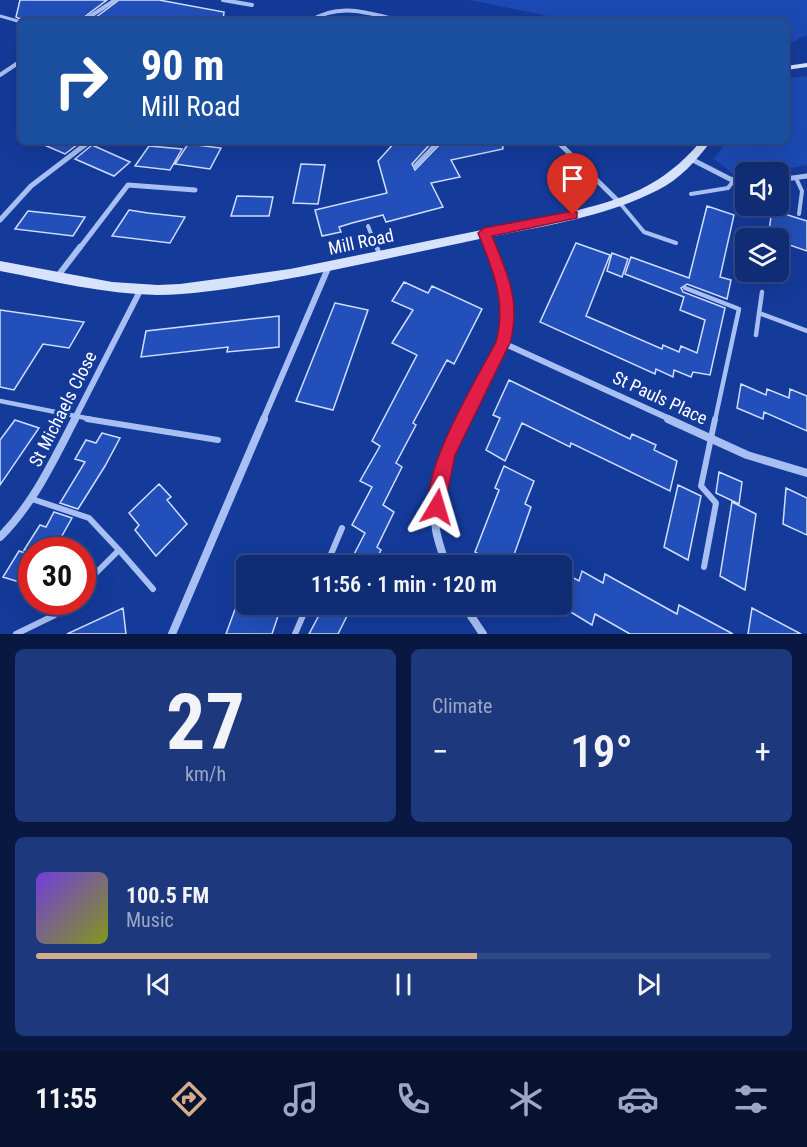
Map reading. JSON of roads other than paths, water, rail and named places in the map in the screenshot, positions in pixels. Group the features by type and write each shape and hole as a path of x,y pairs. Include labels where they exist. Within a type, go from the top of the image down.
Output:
{"street":[{"path":"88,18 115,0"},
{"path":"223,0 252,5"},
{"path":"314,18 321,12 343,8 387,18"},
{"path":"0,75 18,64"},
{"path":"789,68 807,65"},
{"path":"0,220 32,186 86,144"},
{"path":"560,144 618,201"},
{"name":"Mill Road","path":"0,266 57,277 141,288 179,289 330,265 554,220 618,201 656,187 691,159 704,144"},
{"path":"691,159 734,180"},
{"path":"789,179 807,176"},
{"path":"57,277 128,185 195,190"},
{"path":"443,555 435,529 438,486 447,453 503,343 508,323 508,299 484,233"},
{"path":"172,634 330,265"},
{"name":"St Michaels Close","path":"0,537 32,499 141,288"},
{"name":"St Pauls Place","path":"503,343 756,458 807,473"},
{"path":"470,615 483,634"}],"lane":[{"path":"0,16 18,21"},
{"path":"415,166 435,144"},
{"path":"796,178 802,191 799,214"},
{"path":"691,194 728,188 734,180"},
{"path":"618,201 644,232 676,243"},
{"path":"368,226 380,255"},
{"path":"685,288 739,309 701,486 716,502 704,567"},
{"path":"756,335 762,292"},
{"path":"759,313 807,331"},
{"path":"0,401 75,417 218,440"},
{"path":"32,499 90,518 153,589"},
{"path":"330,555 342,528"},
{"path":"96,573 119,550"},
{"path":"16,634 55,615"},
{"path":"295,634 303,615"}]}
